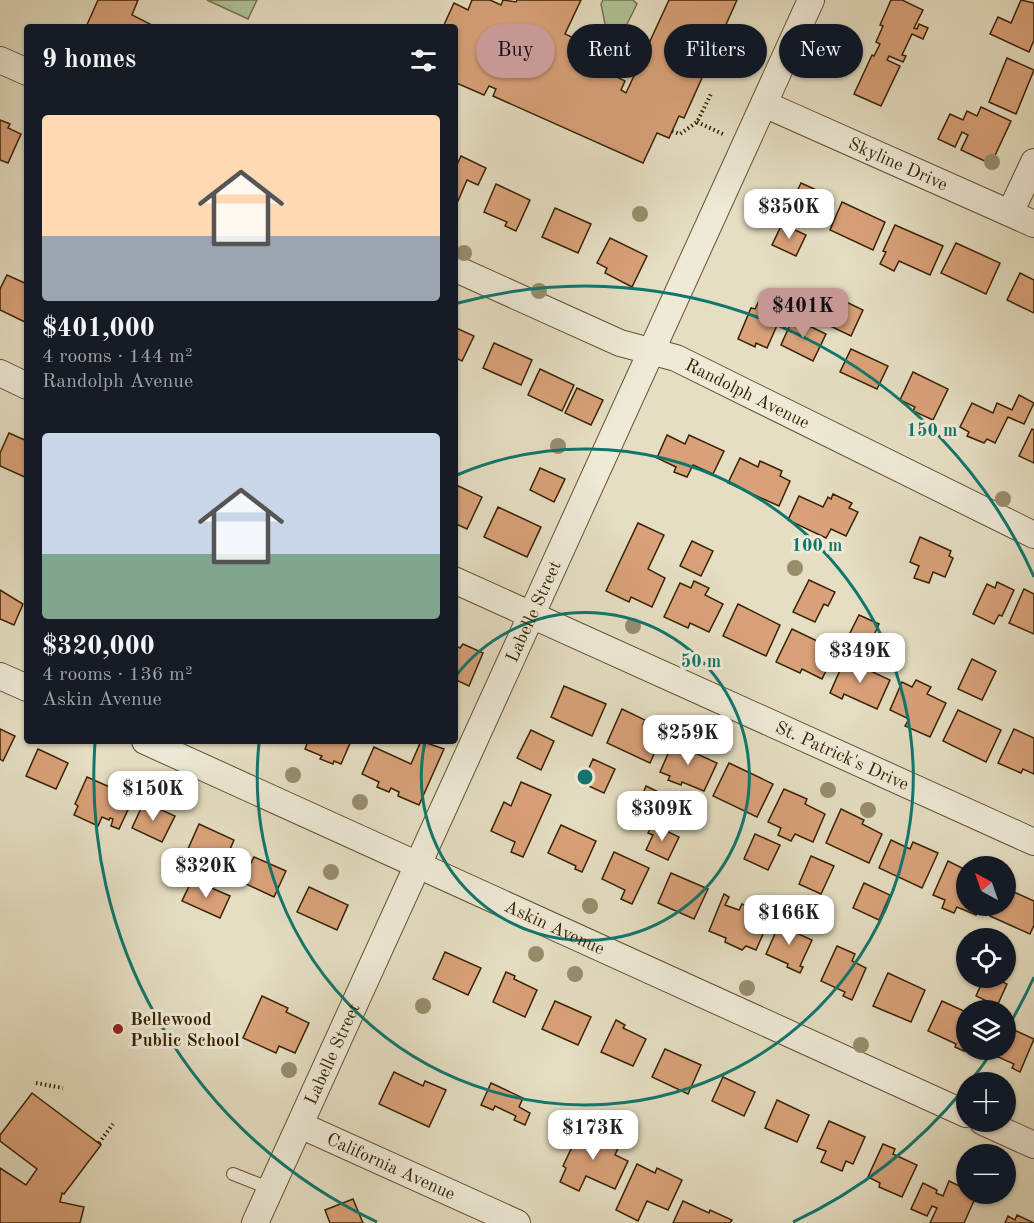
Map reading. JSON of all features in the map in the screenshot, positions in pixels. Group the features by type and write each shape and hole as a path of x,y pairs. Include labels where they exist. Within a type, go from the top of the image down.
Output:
{"street":[{"name":"Labelle Street","path":"255,1223 811,0"},
{"path":"0,60 24,71"},
{"name":"Skyline Drive","path":"764,104 1034,224"},
{"path":"1010,213 1034,162"},
{"name":"Randolph Avenue","path":"458,270 620,343 676,358 1034,535"},
{"path":"0,374 24,385"},
{"name":"St. Patrick's Drive","path":"458,582 1034,842"},
{"path":"0,676 24,687"},
{"name":"Askin Avenue","path":"152,744 956,1109"},
{"name":"California Avenue","path":"300,1125 517,1223"},
{"path":"1006,1132 1034,1145"}],"lane":[{"path":"233,1174 271,1189"}],"path":[{"path":"672,131 680,134 697,122 712,92"},
{"path":"697,122 725,135"},
{"path":"36,1083 63,1088"},
{"path":"99,1143 114,1124"}],"green space":[{"path":"207,0 257,0 248,19"},
{"path":"603,0 633,0 637,4 627,24 605,24 601,4"}],"building":[{"path":"98,0 138,0 132,15 150,24 87,24"},
{"path":"472,0 490,0 501,5 503,0 516,2 517,0 581,0 570,24 567,24 565,34 567,35 567,78 619,78 625,81 621,90 626,93 633,78 652,78 652,37 669,0 737,0 726,24 664,24 664,78 702,78 684,118 679,116 669,138 657,133 643,163 493,96 496,89 489,86 484,95 458,84 458,24 444,24 454,3 468,10"},
{"path":"891,0 902,0 923,10 914,28 917,29 919,24 928,28 923,39 912,34 902,55 906,56 903,62 889,56 887,60 900,66 881,106 854,94 872,55 874,56 880,44 876,42 883,26 880,25"},
{"path":"1021,0 1034,3 1034,40 1029,52 990,34 998,17 1011,23"},
{"path":"1007,58 1034,70 1016,114 989,102"},
{"path":"981,107 1011,121 991,164 961,150 968,135 962,132 955,147 938,139 950,114 963,120 967,111 977,116"},
{"path":"0,120 10,124 8,128 21,134 8,163 0,160"},
{"path":"461,156 486,168 478,185 467,180 458,201 458,163"},
{"path":"801,183 832,197 820,223 789,209"},
{"path":"496,184 530,200 516,231 505,226 507,222 484,212"},
{"path":"842,202 885,222 873,250 830,230"},
{"path":"555,208 591,224 578,253 542,237"},
{"path":"782,224 806,235 796,256 772,245"},
{"path":"895,225 943,246 930,275 899,261 894,271 880,264 886,252 883,251"},
{"path":"610,238 647,256 632,287 605,273 607,268 597,263"},
{"path":"956,243 1000,263 986,294 941,273"},
{"path":"1020,273 1034,280 1034,313 1007,300"},
{"path":"7,275 24,283 24,322 0,310 0,289"},
{"path":"838,298 863,310 851,336 826,324"},
{"path":"760,299 775,306 770,317 779,321 767,348 756,343 755,347 738,339 751,308 755,309"},
{"path":"793,318 826,334 813,361 781,345"},
{"path":"458,329 474,336 462,361 458,359"},
{"path":"494,343 532,360 521,385 483,368"},
{"path":"851,349 888,366 877,389 840,372"},
{"path":"540,369 574,385 562,411 528,395"},
{"path":"913,372 948,389 933,420 913,411 915,407 900,400"},
{"path":"577,388 603,400 591,425 565,413"},
{"path":"1019,395 1034,403 1024,424 1008,417 995,443 987,439 984,443 967,436 969,432 960,427 972,403 993,413 997,403 1012,410"},
{"path":"1032,429 1034,430 1034,463 1019,456"},
{"path":"9,433 24,440 24,477 0,466 0,453"},
{"path":"667,435 685,444 689,435 724,451 713,474 693,465 687,477 674,472 676,467 657,458"},
{"path":"740,458 758,467 760,461 782,471 780,476 790,481 779,506 728,483"},
{"path":"540,468 565,479 554,502 530,490"},
{"path":"458,486 482,497 467,529 458,525"},
{"path":"833,494 852,503 849,508 858,512 846,536 831,529 826,538 788,520 799,496 823,507 828,497 831,499"},
{"path":"498,507 541,527 527,557 484,537"},
{"path":"638,523 664,535 648,569 665,578 652,607 631,597 629,602 606,591"},
{"path":"920,537 951,551 949,556 953,558 945,577 933,572 929,583 914,578 919,566 910,562"},
{"path":"692,541 713,551 701,576 680,566"},
{"path":"809,580 835,592 828,606 824,604 815,622 793,612"},
{"path":"694,581 709,588 705,595 723,604 709,632 690,623 688,628 664,617 680,583 691,588"},
{"path":"997,582 1014,590 1002,616 999,615 994,624 973,614 987,584 995,588"},
{"path":"1024,589 1034,594 1034,634 1009,623"},
{"path":"0,590 23,604 14,625 0,619"},
{"path":"738,604 780,625 766,656 723,636"},
{"path":"859,615 879,624 868,649 847,639"},
{"path":"792,629 836,650 822,679 802,669 800,673 776,662"},
{"path":"463,644 483,653 469,686 458,681 458,647 460,648"},
{"path":"845,659 890,680 877,709 844,694 842,699 830,693"},
{"path":"972,659 996,671 982,700 958,689"},
{"path":"916,680 931,687 927,694 946,703 930,737 905,726 909,719 890,710 902,682 912,687"},
{"path":"564,686 606,704 592,736 551,717"},
{"path":"622,709 645,720 643,725 663,734 650,763 607,743"},
{"path":"958,710 1001,730 986,762 943,741"},
{"path":"0,729 15,736 3,761 0,759"},
{"path":"1014,729 1034,738 1034,774 1023,769 1021,773 998,763"},
{"path":"531,730 554,741 541,770 517,758"},
{"path":"675,738 698,749 695,753 717,763 704,791 682,782 681,785 668,780 670,776 660,772"},
{"path":"307,744 350,744 341,764 334,761 333,764 320,759 322,756 305,749"},
{"path":"420,744 430,744 444,749 419,805 398,796 399,792 391,788 389,792 377,787 379,782 362,774 374,747 411,764"},
{"path":"38,749 68,763 56,789 26,776"},
{"path":"593,759 615,769 604,793 582,783"},
{"path":"729,763 773,784 757,817 713,796"},
{"path":"87,777 121,792 119,795 132,801 119,829 111,826 113,819 110,818 109,820 102,817 98,826 74,815 78,806 75,804"},
{"path":"521,782 551,795 523,857 511,852 515,842 491,831 504,802 511,806"},
{"path":"646,786 667,796 656,819 636,810"},
{"path":"784,789 807,799 805,804 825,814 813,842 795,834 791,841 778,835 781,828 768,822"},
{"path":"144,802 175,816 162,842 132,828"},
{"path":"841,809 864,820 862,824 882,834 869,863 826,843"},
{"path":"199,824 234,840 223,865 188,849"},
{"path":"652,824 679,837 668,860 646,850 653,835 648,833"},
{"path":"561,825 596,841 582,872 575,869 576,866 548,853"},
{"path":"755,834 780,845 768,870 744,859"},
{"path":"891,840 910,849 913,842 938,853 922,888 879,868"},
{"path":"614,852 649,868 632,904 621,899 625,890 602,879"},
{"path":"811,856 834,866 821,894 799,884"},
{"path":"254,857 286,871 274,897 242,882"},
{"path":"948,861 956,865 956,909 954,913 942,908 945,900 933,895"},
{"path":"671,873 708,889 694,919 658,903"},
{"path":"191,882 230,896 220,918 182,901"},
{"path":"864,883 890,895 879,920 853,908"},
{"path":"309,887 348,905 337,930 297,912"},
{"path":"1016,893 1034,901 1034,925 1030,934 990,916 1016,916"},
{"path":"724,894 729,897 725,905 739,910 742,904 768,915 764,924 767,925 756,950 746,946 742,950 725,942 726,938 709,931"},
{"path":"778,915 785,918 781,926 812,940 800,966 803,967 800,973 787,967 788,964 766,954 778,927 774,925"},
{"path":"837,946 855,954 852,961 866,968 852,1000 843,996 845,992 821,981"},
{"path":"445,952 481,968 468,995 433,979"},
{"path":"506,972 515,976 514,979 537,990 525,1017 493,1002"},
{"path":"888,973 925,990 911,1022 873,1006"},
{"path":"980,988 1005,988 1000,1000 984,1000 976,996"},
{"path":"262,996 288,1008 286,1012 309,1023 295,1053 279,1046 276,1053 243,1038"},
{"path":"555,1001 591,1017 578,1045 542,1029"},
{"path":"942,1001 956,1007 956,1044 928,1031"},
{"path":"616,1020 625,1025 623,1028 646,1039 633,1066 601,1052"},
{"path":"1016,1031 1034,1039 1020,1072 1012,1068 1014,1064 1005,1060 1016,1060"},
{"path":"665,1049 701,1065 688,1094 652,1077"},
{"path":"394,1072 423,1086 425,1081 446,1090 429,1127 379,1104"},
{"path":"723,1077 755,1092 744,1116 712,1101"},
{"path":"491,1083 523,1098 519,1107 530,1113 525,1125 514,1120 516,1116 495,1106 493,1110 481,1105"},
{"path":"32,1093 101,1145 64,1194 62,1193 60,1202 84,1207 80,1223 0,1223 0,1168 26,1185 37,1169 0,1141 0,1135"},
{"path":"777,1100 809,1115 797,1142 765,1128"},
{"path":"829,1121 865,1137 853,1164 846,1161 842,1171 821,1162 826,1151 817,1148"},
{"path":"582,1126 620,1144 615,1155 628,1161 615,1189 586,1176 579,1191 560,1182 566,1168 563,1166"},
{"path":"883,1144 895,1149 893,1154 917,1165 902,1197 879,1187 880,1183 868,1177"},
{"path":"637,1164 655,1173 657,1168 682,1180 668,1210 647,1201 638,1221 616,1210"},
{"path":"949,1181 956,1184 956,1204 973,1204 964,1223 930,1223 937,1208 932,1206 927,1216 911,1209 923,1183 943,1196"},
{"path":"353,1199 363,1223 330,1223 325,1210"},
{"path":"683,1201 732,1220 730,1223 673,1223"},
{"path":"1017,1215 1034,1223 1005,1223 1008,1216 1015,1220"}],"place":[{"name":"Bellewood Public School","path":"118,1029"}]}
